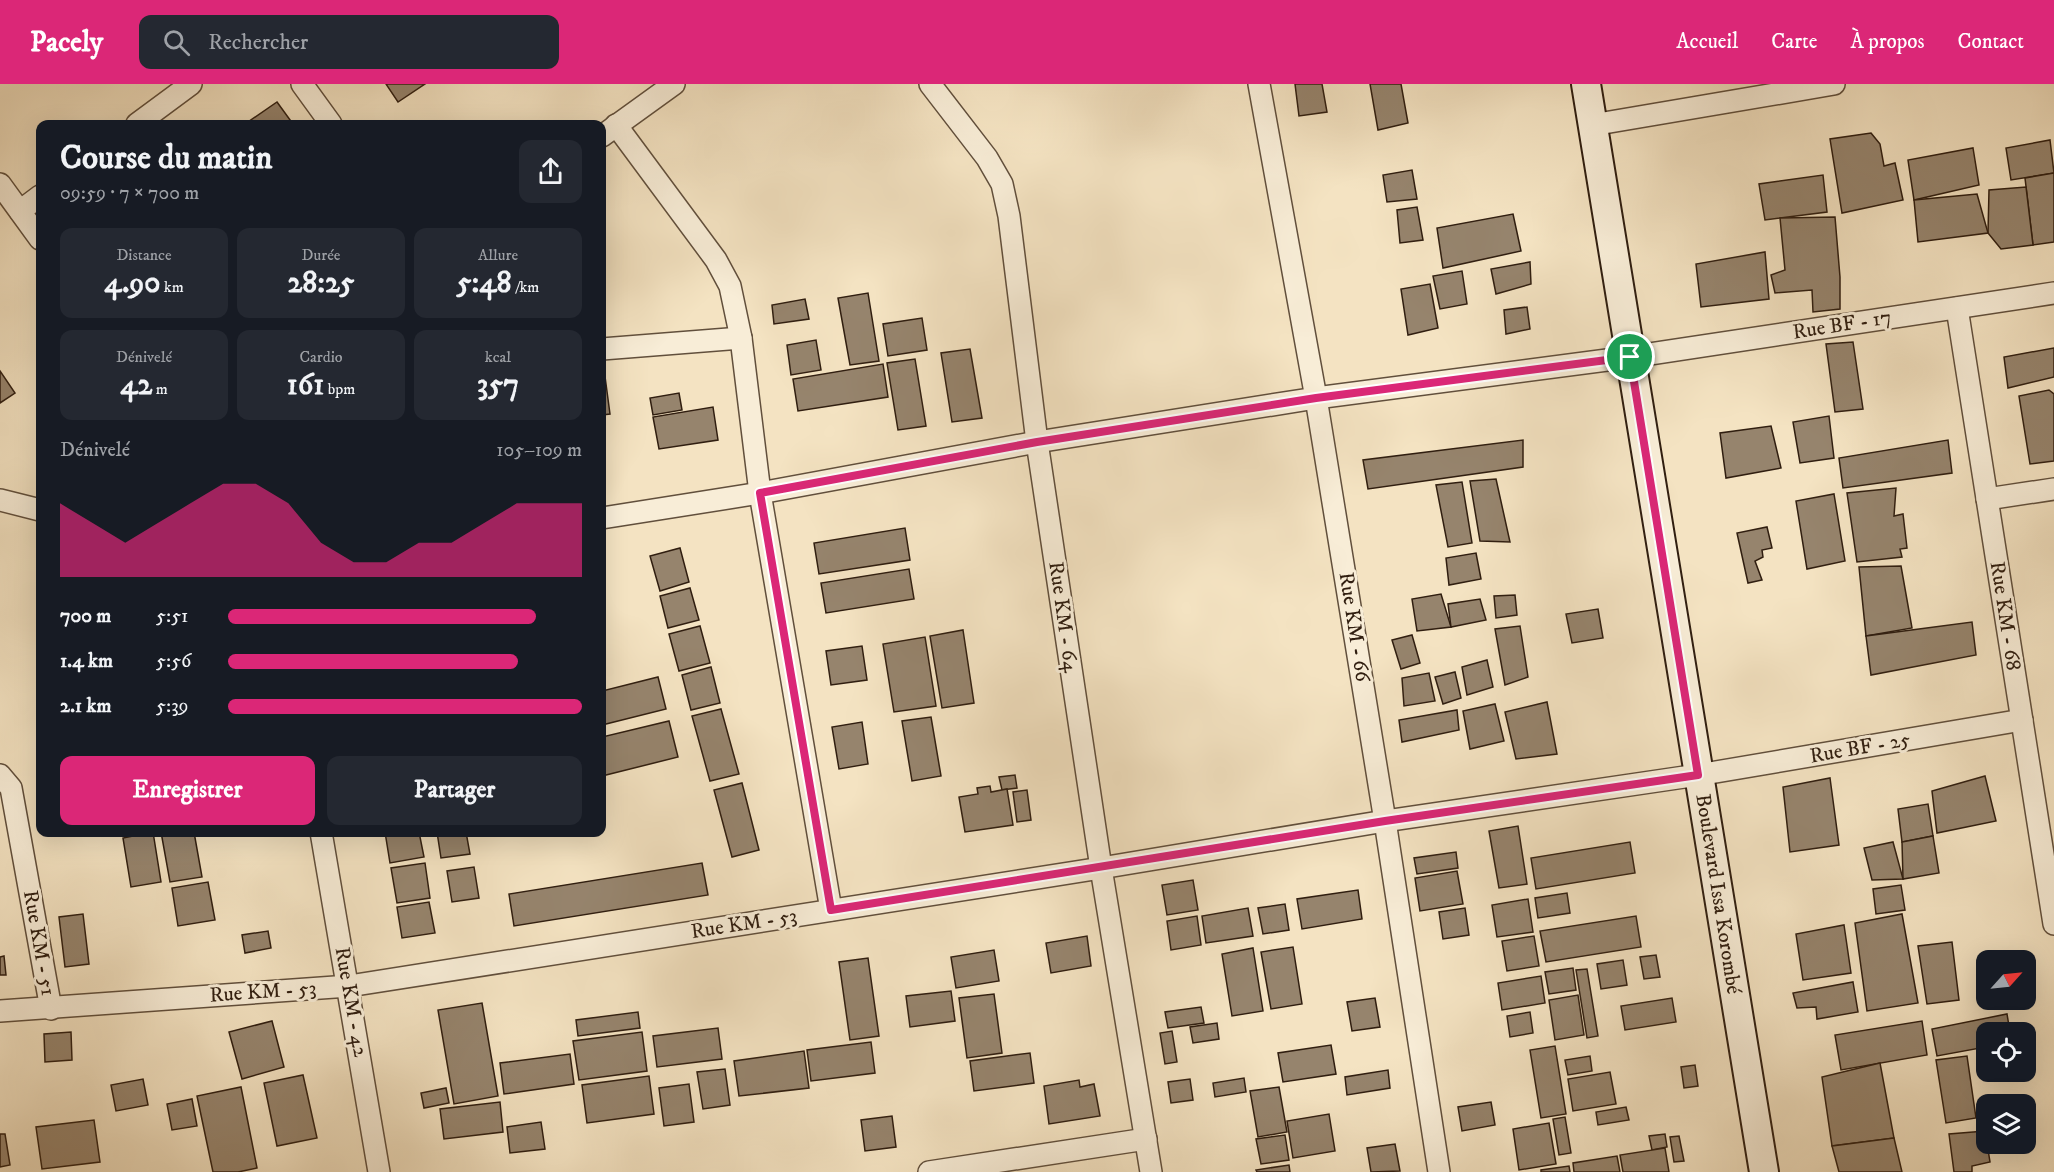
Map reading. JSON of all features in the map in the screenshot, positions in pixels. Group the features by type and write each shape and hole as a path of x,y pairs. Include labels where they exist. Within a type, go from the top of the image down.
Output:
{"street":[{"path":"142,120 191,84"},
{"path":"302,84 328,120"},
{"path":"674,84 609,131 716,260 730,286 741,338 760,493 831,910"},
{"name":"Rue KM - 64","path":"930,84 987,158 1002,184 1009,216 1037,442 1101,868 1151,1172"},
{"name":"Rue KM - 66","path":"1259,84 1316,398 1385,821 1438,1172"},
{"name":"Boulevard Issa Korombé","path":"1586,84 1764,1172"},
{"path":"1592,125 1834,84"},
{"path":"0,184 36,233"},
{"path":"20,211 36,199"},
{"name":"Rue BF - 17","path":"606,517 760,493 1037,442 1316,398 1630,357 2054,293"},
{"name":"Rue KM - 68","path":"1957,308 2054,924"},
{"path":"606,349 741,338"},
{"path":"1987,500 2054,489"},
{"path":"0,500 36,509"},
{"name":"Rue BF - 25","path":"1698,775 2022,720"},
{"name":"Rue KM - 51","path":"0,775 11,788 51,1009"},
{"name":"Rue KM - 53","path":"0,1011 349,986 1385,821 1698,775"},
{"name":"Rue KM - 42","path":"322,837 379,1172"},
{"path":"929,1172 1146,1139"}],"building":[{"path":"386,84 425,84 398,102"},
{"path":"1295,84 1322,84 1327,112 1299,116"},
{"path":"1370,84 1401,84 1408,123 1378,130"},
{"path":"277,102 290,120 251,120"},
{"path":"1871,133 1880,144 1884,166 1895,163 1903,200 1842,213 1830,139"},
{"path":"2050,140 2054,173 2011,180 2006,148"},
{"path":"1973,148 1979,185 1914,200 1908,160"},
{"path":"1412,170 1417,199 1387,202 1383,175"},
{"path":"2054,173 2054,242 2033,245 2025,178"},
{"path":"1823,175 1827,212 1765,220 1759,184"},
{"path":"2026,187 2033,245 2001,249 1988,233 1989,190"},
{"path":"1977,194 1988,233 1918,242 1914,200"},
{"path":"1417,207 1423,240 1400,243 1397,210"},
{"path":"1513,214 1521,251 1443,268 1437,228"},
{"path":"1835,217 1840,309 1813,312 1812,290 1775,293 1771,275 1785,270 1780,218"},
{"path":"1765,252 1769,299 1701,307 1696,264"},
{"path":"1530,262 1531,284 1496,294 1491,269"},
{"path":"1462,271 1467,304 1440,309 1433,276"},
{"path":"1430,284 1438,328 1408,335 1401,289"},
{"path":"868,293 879,361 850,365 838,298"},
{"path":"805,299 809,319 774,324 772,305"},
{"path":"1527,307 1530,329 1506,334 1504,310"},
{"path":"922,318 927,350 888,356 883,324"},
{"path":"816,340 821,370 791,375 787,345"},
{"path":"1853,342 1863,409 1835,412 1826,344"},
{"path":"2054,348 2054,377 2008,388 2004,357"},
{"path":"970,349 982,418 952,422 941,353"},
{"path":"915,359 926,426 898,430 887,363"},
{"path":"883,364 888,397 798,411 793,379"},
{"path":"0,371 15,393 0,403"},
{"path":"606,384 610,414 606,414"},
{"path":"2049,390 2054,394 2054,461 2030,464 2019,396"},
{"path":"679,393 682,410 653,415 650,398"},
{"path":"713,407 718,440 659,449 653,417"},
{"path":"1829,416 1834,458 1800,463 1793,422"},
{"path":"1771,426 1781,468 1726,478 1720,433"},
{"path":"1523,440 1523,467 1368,489 1363,460"},
{"path":"1948,440 1952,473 1843,488 1839,458"},
{"path":"1496,479 1510,542 1480,541 1470,481"},
{"path":"1462,482 1472,543 1448,547 1436,485"},
{"path":"1896,488 1894,516 1903,514 1907,548 1900,549 1902,557 1857,562 1847,493"},
{"path":"1834,494 1845,561 1807,569 1796,501"},
{"path":"1767,527 1772,548 1762,550 1763,557 1755,561 1762,580 1748,583 1737,533"},
{"path":"905,528 910,560 819,574 814,543"},
{"path":"680,548 689,582 660,591 650,556"},
{"path":"1476,553 1481,579 1449,585 1446,558"},
{"path":"1901,566 1912,628 1866,636 1859,567"},
{"path":"909,569 914,599 826,613 821,583"},
{"path":"690,588 699,620 668,628 660,596"},
{"path":"1441,594 1451,627 1417,631 1412,599"},
{"path":"1515,595 1517,615 1496,618 1494,596"},
{"path":"1480,599 1486,620 1451,627 1448,604"},
{"path":"1598,609 1603,638 1572,643 1566,614"},
{"path":"1972,622 1976,655 1871,675 1866,636"},
{"path":"700,626 710,663 679,671 669,634"},
{"path":"1520,626 1528,677 1505,685 1495,629"},
{"path":"963,630 974,703 942,708 930,636"},
{"path":"1412,635 1420,663 1401,669 1392,640"},
{"path":"925,637 936,706 894,712 883,644"},
{"path":"862,646 867,680 831,685 826,651"},
{"path":"1487,660 1493,687 1467,695 1462,667"},
{"path":"711,667 720,703 691,710 682,675"},
{"path":"1455,672 1461,698 1443,704 1435,677"},
{"path":"1429,673 1435,701 1404,706 1402,678"},
{"path":"658,677 666,709 606,724 606,690"},
{"path":"1547,702 1557,754 1516,759 1505,712"},
{"path":"1495,704 1504,741 1470,749 1463,711"},
{"path":"721,709 739,774 710,781 692,716"},
{"path":"1457,710 1459,730 1402,742 1399,720"},
{"path":"931,717 941,776 912,781 902,721"},
{"path":"669,721 678,757 606,775 606,736"},
{"path":"862,722 868,764 839,769 832,727"},
{"path":"1015,775 1017,788 1002,790 999,777"},
{"path":"1985,776 1996,821 1937,833 1932,791"},
{"path":"1830,778 1839,845 1790,852 1783,787"},
{"path":"742,783 759,850 732,857 714,790"},
{"path":"990,786 991,792 1007,789 1013,825 965,832 959,797 978,794 977,788"},
{"path":"1027,790 1031,820 1017,822 1013,792"},
{"path":"1928,804 1933,836 1902,842 1898,809"},
{"path":"1518,826 1527,884 1499,888 1489,831"},
{"path":"1933,836 1939,873 1903,879 1902,842"},
{"path":"154,837 161,882 131,887 123,838"},
{"path":"162,837 195,837 202,877 170,882"},
{"path":"386,837 420,837 424,857 390,863"},
{"path":"438,837 467,837 470,854 441,858"},
{"path":"1630,842 1635,873 1536,889 1531,858"},
{"path":"1893,842 1903,879 1872,880 1864,848"},
{"path":"1456,852 1458,868 1417,874 1414,858"},
{"path":"425,863 430,898 397,903 391,868"},
{"path":"702,863 708,895 514,926 509,894"},
{"path":"474,867 479,898 452,902 447,871"},
{"path":"1457,871 1463,904 1420,911 1415,878"},
{"path":"1193,880 1198,910 1167,915 1162,885"},
{"path":"208,882 215,920 178,926 172,888"},
{"path":"1901,885 1905,910 1876,914 1873,889"},
{"path":"1358,890 1362,919 1302,929 1297,899"},
{"path":"1567,893 1570,913 1538,918 1535,898"},
{"path":"1528,899 1533,932 1497,937 1492,905"},
{"path":"429,902 435,933 402,938 397,907"},
{"path":"1285,904 1289,930 1263,934 1258,908"},
{"path":"1248,908 1253,936 1206,943 1202,916"},
{"path":"1465,908 1469,935 1443,939 1439,912"},
{"path":"83,914 89,964 65,967 59,917"},
{"path":"1902,914 1918,1003 1867,1011 1855,923"},
{"path":"1197,916 1201,945 1171,950 1167,921"},
{"path":"1636,916 1641,947 1546,962 1540,931"},
{"path":"1844,925 1851,973 1803,980 1796,934"},
{"path":"268,931 271,948 245,953 242,935"},
{"path":"1087,936 1091,966 1051,973 1046,943"},
{"path":"1534,936 1539,966 1507,971 1502,941"},
{"path":"1952,942 1959,1000 1927,1004 1918,946"},
{"path":"1293,947 1302,1004 1271,1009 1261,952"},
{"path":"1253,948 1263,1011 1232,1016 1222,954"},
{"path":"994,950 999,981 956,988 951,957"},
{"path":"1656,955 1660,977 1644,979 1640,957"},
{"path":"4,956 6,975 0,975 0,957"},
{"path":"868,958 879,1036 850,1040 839,962"},
{"path":"1623,960 1627,985 1601,989 1597,964"},
{"path":"1573,968 1576,990 1549,994 1545,972"},
{"path":"1587,969 1598,1036 1587,1038 1576,970"},
{"path":"1541,976 1545,1003 1502,1010 1498,983"},
{"path":"1853,982 1858,1012 1817,1019 1816,1007 1797,1008 1793,993"},
{"path":"951,991 955,1021 910,1027 906,996"},
{"path":"994,994 1002,1053 967,1058 959,998"},
{"path":"1578,995 1584,1035 1555,1040 1549,1000"},
{"path":"1375,998 1380,1027 1352,1031 1347,1002"},
{"path":"1672,998 1676,1022 1625,1030 1621,1006"},
{"path":"482,1003 498,1096 454,1104 438,1010"},
{"path":"1201,1007 1204,1023 1168,1028 1165,1012"},
{"path":"638,1012 640,1028 578,1036 576,1020"},
{"path":"1530,1012 1533,1033 1510,1037 1507,1016"},
{"path":"2007,1014 2008,1022 1976,1022 1976,1049 1937,1056 1932,1029"},
{"path":"272,1021 284,1067 242,1079 229,1032"},
{"path":"1922,1021 1927,1055 1841,1070 1835,1035"},
{"path":"1217,1023 1219,1039 1193,1043 1190,1027"},
{"path":"718,1028 722,1059 657,1067 653,1036"},
{"path":"1172,1031 1177,1062 1165,1064 1160,1033"},
{"path":"71,1032 72,1060 45,1062 44,1034"},
{"path":"642,1032 647,1071 579,1080 573,1041"},
{"path":"871,1042 875,1073 811,1081 807,1050"},
{"path":"1331,1045 1336,1074 1283,1082 1278,1053"},
{"path":"1555,1046 1566,1114 1541,1118 1530,1050"},
{"path":"804,1051 809,1088 739,1096 734,1061"},
{"path":"1030,1053 1034,1083 974,1091 970,1061"},
{"path":"570,1054 574,1084 504,1094 500,1063"},
{"path":"1590,1056 1592,1071 1568,1075 1565,1060"},
{"path":"1967,1056 1976,1118 1946,1123 1936,1060"},
{"path":"1880,1063 1894,1138 1832,1146 1822,1077"},
{"path":"1695,1065 1698,1086 1684,1088 1681,1067"},
{"path":"725,1069 730,1105 703,1109 697,1072"},
{"path":"1388,1070 1390,1088 1347,1095 1345,1077"},
{"path":"1610,1072 1616,1104 1573,1111 1568,1079"},
{"path":"303,1075 317,1138 277,1146 264,1083"},
{"path":"649,1076 654,1114 587,1123 582,1085"},
{"path":"1244,1078 1246,1092 1215,1097 1213,1083"},
{"path":"143,1079 148,1105 116,1111 111,1085"},
{"path":"1190,1079 1193,1100 1171,1103 1168,1082"},
{"path":"1079,1080 1080,1087 1094,1084 1100,1116 1049,1124 1044,1086"},
{"path":"689,1084 694,1122 664,1126 659,1088"},
{"path":"241,1087 257,1168 238,1172 213,1172 197,1096"},
{"path":"1279,1087 1287,1132 1258,1137 1250,1091"},
{"path":"446,1088 449,1103 424,1108 421,1093"},
{"path":"192,1099 197,1126 172,1130 167,1104"},
{"path":"500,1102 503,1132 444,1139 440,1109"},
{"path":"1491,1102 1495,1125 1462,1131 1458,1107"},
{"path":"1626,1107 1629,1120 1598,1125 1596,1112"},
{"path":"1329,1114 1335,1151 1293,1158 1287,1121"},
{"path":"892,1116 896,1147 865,1151 861,1120"},
{"path":"1565,1117 1571,1153 1559,1155 1553,1119"},
{"path":"94,1120 100,1162 42,1169 36,1127"},
{"path":"541,1122 545,1149 510,1153 507,1127"},
{"path":"1549,1123 1556,1164 1519,1170 1513,1129"},
{"path":"1976,1132 1976,1154 1989,1154 1990,1162 1972,1166 1972,1172 1954,1172 1949,1134"},
{"path":"0,1134 5,1134 10,1165 0,1167"},
{"path":"1665,1134 1667,1147 1652,1150 1649,1136"},
{"path":"1285,1135 1289,1160 1261,1164 1256,1139"},
{"path":"1679,1136 1684,1161 1674,1162 1670,1137"},
{"path":"1894,1138 1902,1172 1839,1172 1832,1146"},
{"path":"1395,1144 1400,1171 1371,1172 1367,1148"},
{"path":"1665,1148 1669,1172 1623,1172 1620,1155"},
{"path":"1617,1156 1620,1172 1574,1172 1573,1163"},
{"path":"1289,1165 1290,1172 1257,1172 1256,1170"},
{"path":"1569,1166 1570,1172 1541,1172 1541,1170"}],"route":[{"path":"1630,357 1698,775 1385,821 831,910 760,493 1037,442 1316,398 1630,357"}]}
